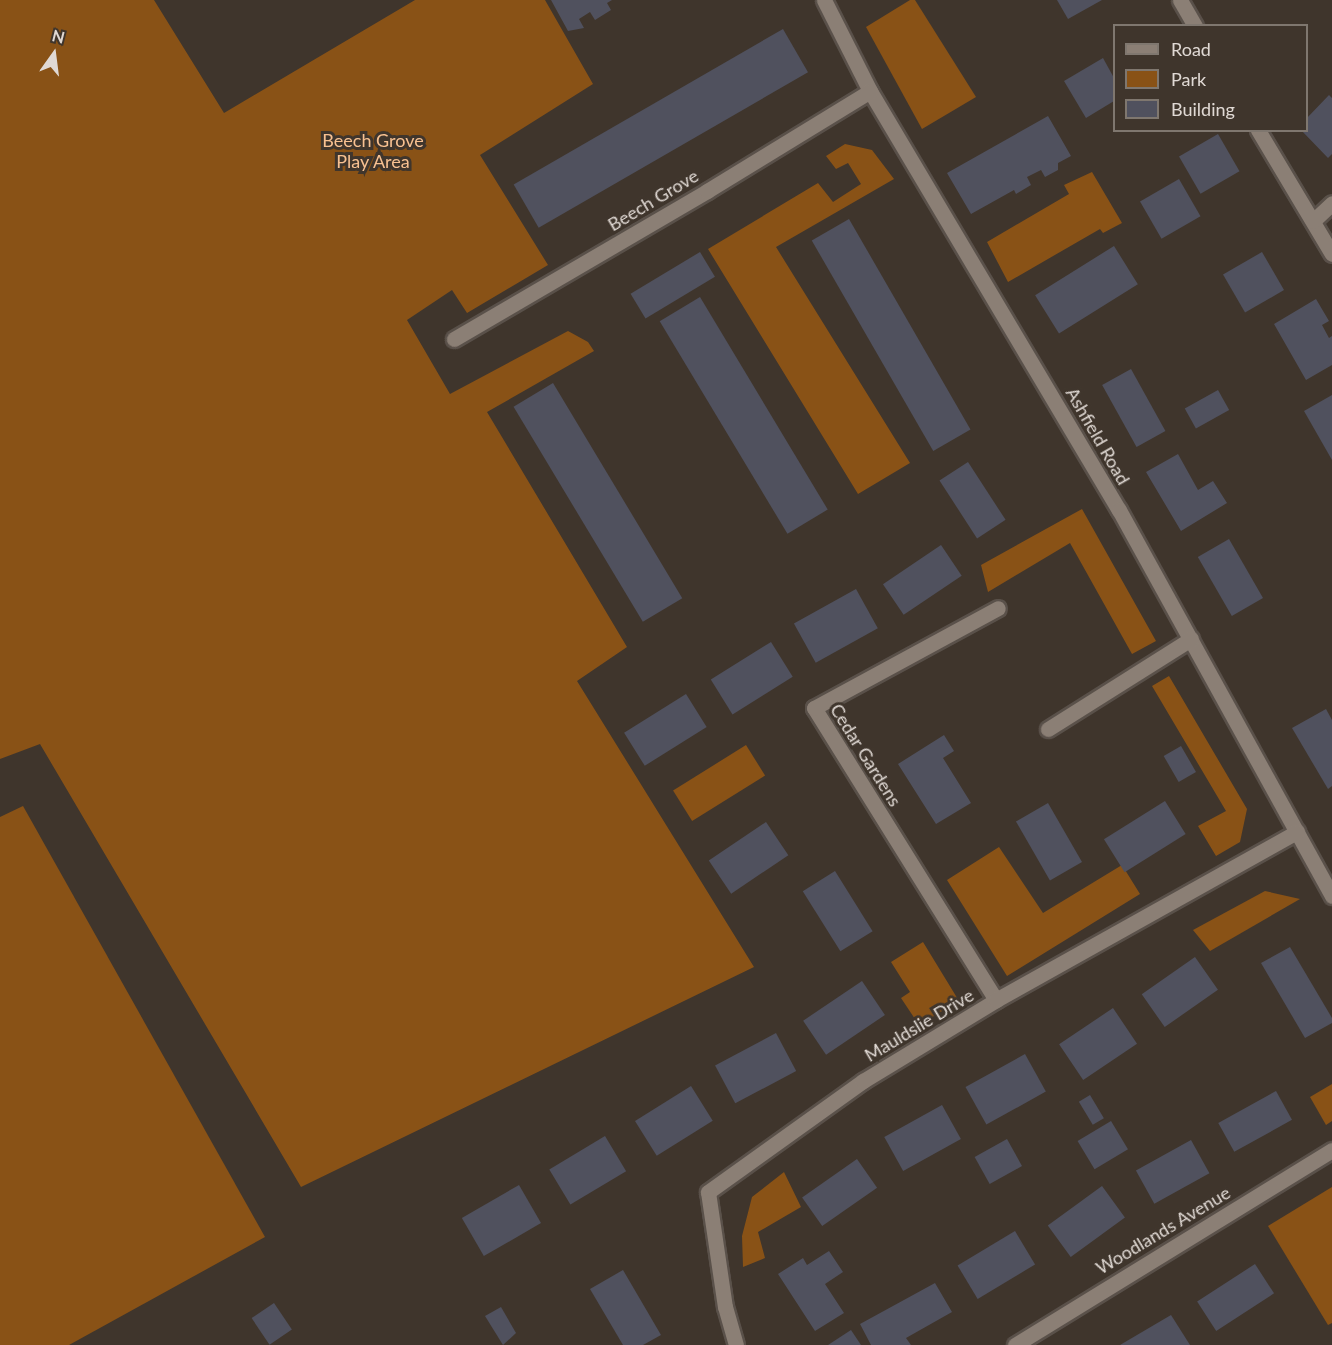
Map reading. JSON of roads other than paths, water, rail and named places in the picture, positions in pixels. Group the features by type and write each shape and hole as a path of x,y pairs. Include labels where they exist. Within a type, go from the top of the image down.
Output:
{"street":[{"name":"Ashfield Road","path":"824,0 870,91 1108,491 1332,896"},
{"path":"1180,0 1194,24"},
{"name":"Beech Grove","path":"454,339 707,191 870,91"},
{"path":"1258,132 1332,254"},
{"path":"1313,221 1332,203"},
{"name":"Cedar Gardens","path":"996,1000 814,708 998,608"},
{"path":"1048,729 1191,639"},
{"name":"Mauldslie Drive","path":"736,1345 724,1307 708,1192 863,1082 996,1000 1297,832"},
{"name":"Woodlands Avenue","path":"1015,1345 1332,1150"}],"park label":[{"name":"Beech Grove Play Area","path":"373,151"}]}
